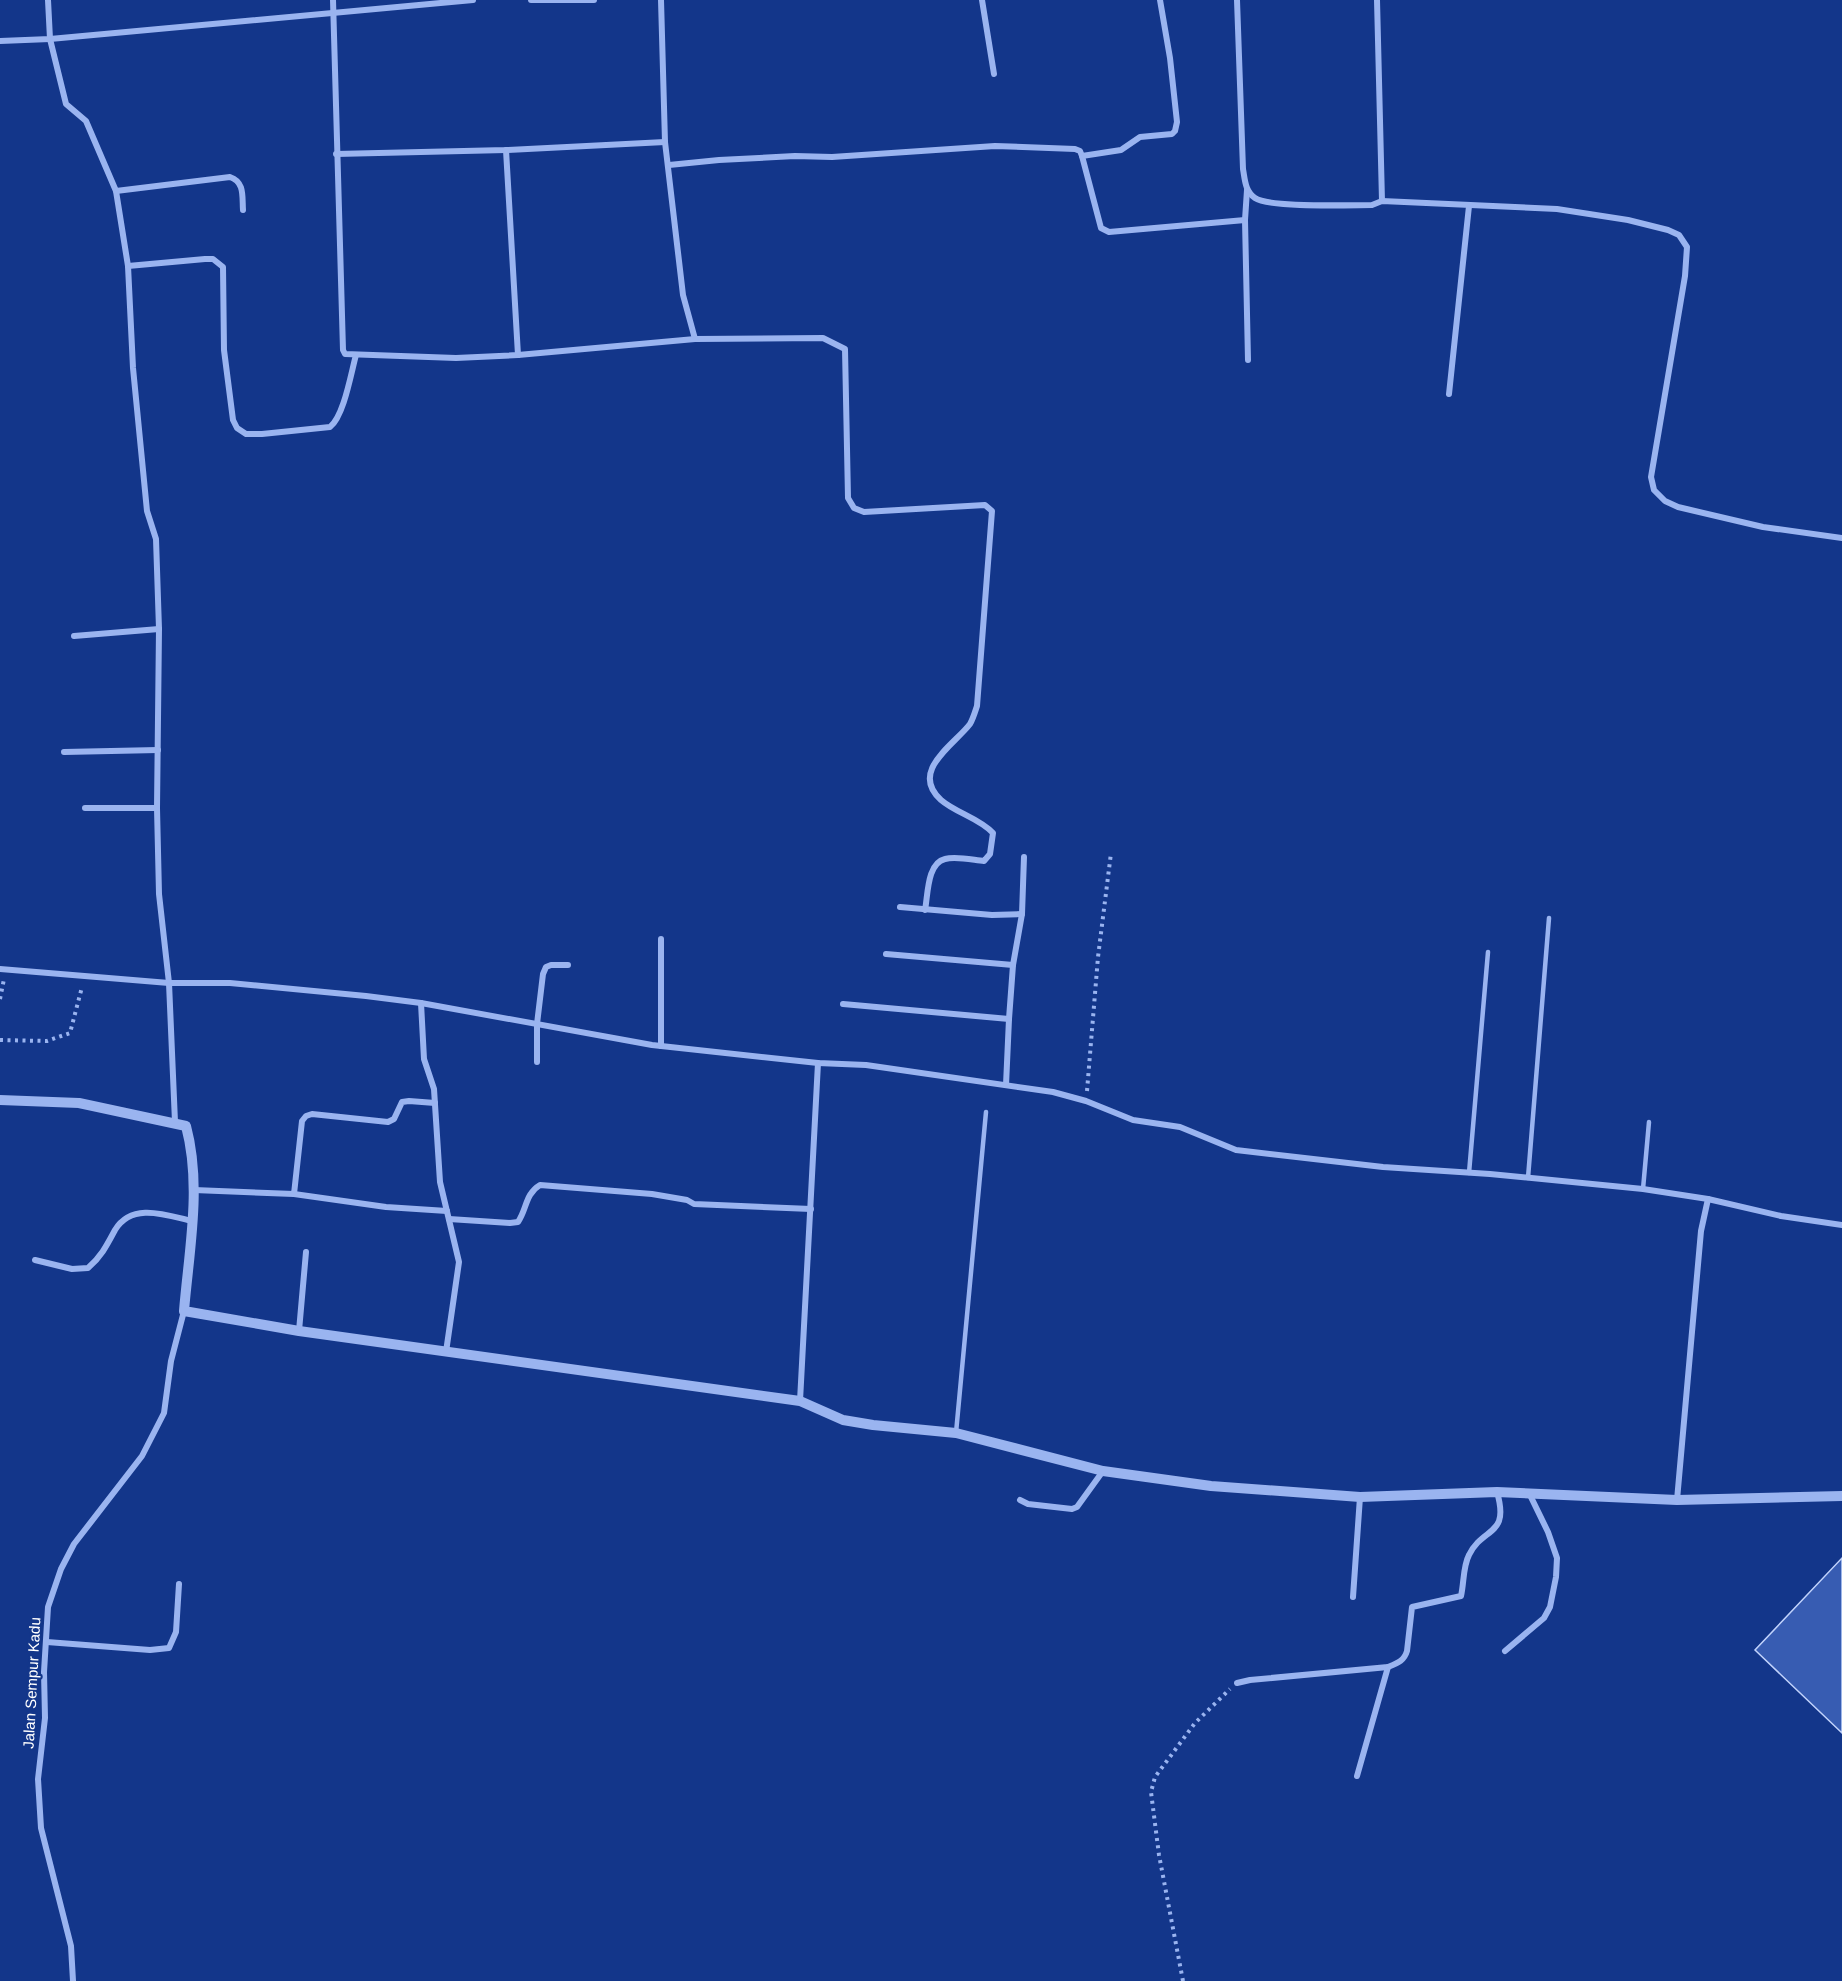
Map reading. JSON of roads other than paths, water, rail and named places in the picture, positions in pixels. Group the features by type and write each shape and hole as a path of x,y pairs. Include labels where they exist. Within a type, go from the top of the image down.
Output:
{"street":[{"path":"48,0 50,39 66,104 86,121 116,191 128,266 133,368 147,511 156,539 159,629 157,808 159,894 169,983 175,1122"},
{"path":"333,0 336,154 343,350 345,354 456,358 518,355 695,339 823,338 845,349 848,498 854,508 864,512 985,505 992,511 977,706 971,723 939,756 930,774 932,788 942,800 993,833 990,854 984,861 946,858 938,862 932,869 925,910"},
{"path":"0,41 50,39 473,0"},
{"path":"531,0 594,0"},
{"path":"661,0 665,142 683,295 695,339"},
{"path":"982,0 993,74"},
{"path":"1082,156 1112,153 1127,147 1140,137 1172,134 1176,131 1170,58 1160,0"},
{"path":"1237,0 1243,169 1247,190 1245,220 1248,360"},
{"path":"1377,0 1382,201"},
{"path":"336,154 506,150 665,142"},
{"path":"669,165 719,160 795,156 832,157 995,146 1076,149 1082,156 1101,228 1104,231 1245,220"},
{"path":"506,150 518,355"},
{"path":"116,191 230,177 237,179 241,185 243,210"},
{"path":"1247,190 1263,202 1372,205 1382,201 1557,209 1629,220 1679,235 1687,247 1685,276 1652,477 1654,490 1665,501 1678,507 1722,519 1842,538"},
{"path":"1449,393 1469,206"},
{"path":"128,266 205,259 213,260 223,267 224,350 233,420 241,432 262,434 330,427 339,413 356,355"},
{"path":"74,636 159,629"},
{"path":"64,752 158,750"},
{"path":"85,808 157,808"},
{"path":"1006,1085 1013,965 1022,914 1024,857"},
{"path":"900,907 992,915 1022,914"},
{"path":"661,939 661,1046"},
{"path":"886,954 1013,965"},
{"path":"537,1062 537,1024 543,974 546,967 551,965 568,965"},
{"path":"3,969 169,983 230,983 296,988 421,1004 661,1046 818,1063 866,1065 1053,1092 1086,1101 1133,1120 1180,1127 1236,1150 1383,1167 1642,1189 1708,1199 1781,1216 1842,1225"},
{"path":"421,1004 424,1059 434,1089 440,1182 459,1262 446,1352"},
{"path":"843,1004 1009,1019"},
{"path":"800,1401 818,1063"},
{"path":"0,1100 79,1103 186,1126 193,1152 194,1190 184,1311 300,1331 800,1401 843,1420 956,1433 1103,1471 1211,1486 1360,1497 1497,1492 1677,1500 1842,1496"},
{"path":"294,1194 302,1121 306,1116 312,1114 388,1122 394,1119 402,1102 435,1103"},
{"path":"449,1219 518,1222 527,1197 540,1185 652,1194 687,1200 694,1204 811,1209"},
{"path":"194,1190 294,1194 386,1208 447,1211"},
{"path":"1677,1500 1701,1231 1708,1199"},
{"path":"35,1260 72,1269 88,1268 105,1251 124,1219 135,1213 159,1213 192,1221"},
{"path":"300,1331 306,1252"},
{"name":"Jalan Sempur Kadu","path":"73,1981 71,1946 41,1828 38,1779 45,1718 44,1672 48,1606 61,1569 74,1544 142,1456 164,1413 171,1361 184,1311"},
{"path":"1020,1500 1028,1504 1072,1509 1077,1507 1103,1471"},
{"path":"1237,1683 1389,1667 1405,1658 1412,1607 1461,1596 1468,1557 1474,1547 1500,1521 1501,1506 1497,1492"},
{"path":"1505,1651 1544,1618 1550,1607 1556,1577 1557,1558 1548,1532 1529,1492"},
{"path":"1353,1598 1360,1497"},
{"path":"47,1642 150,1650 169,1648 176,1632 179,1584"},
{"path":"1357,1776 1389,1667"}],"lane":[{"path":"1528,1178 1548,918"},
{"path":"1469,1173 1488,952"},
{"path":"956,1433 986,1112"},
{"path":"1642,1189 1648,1122"}]}
